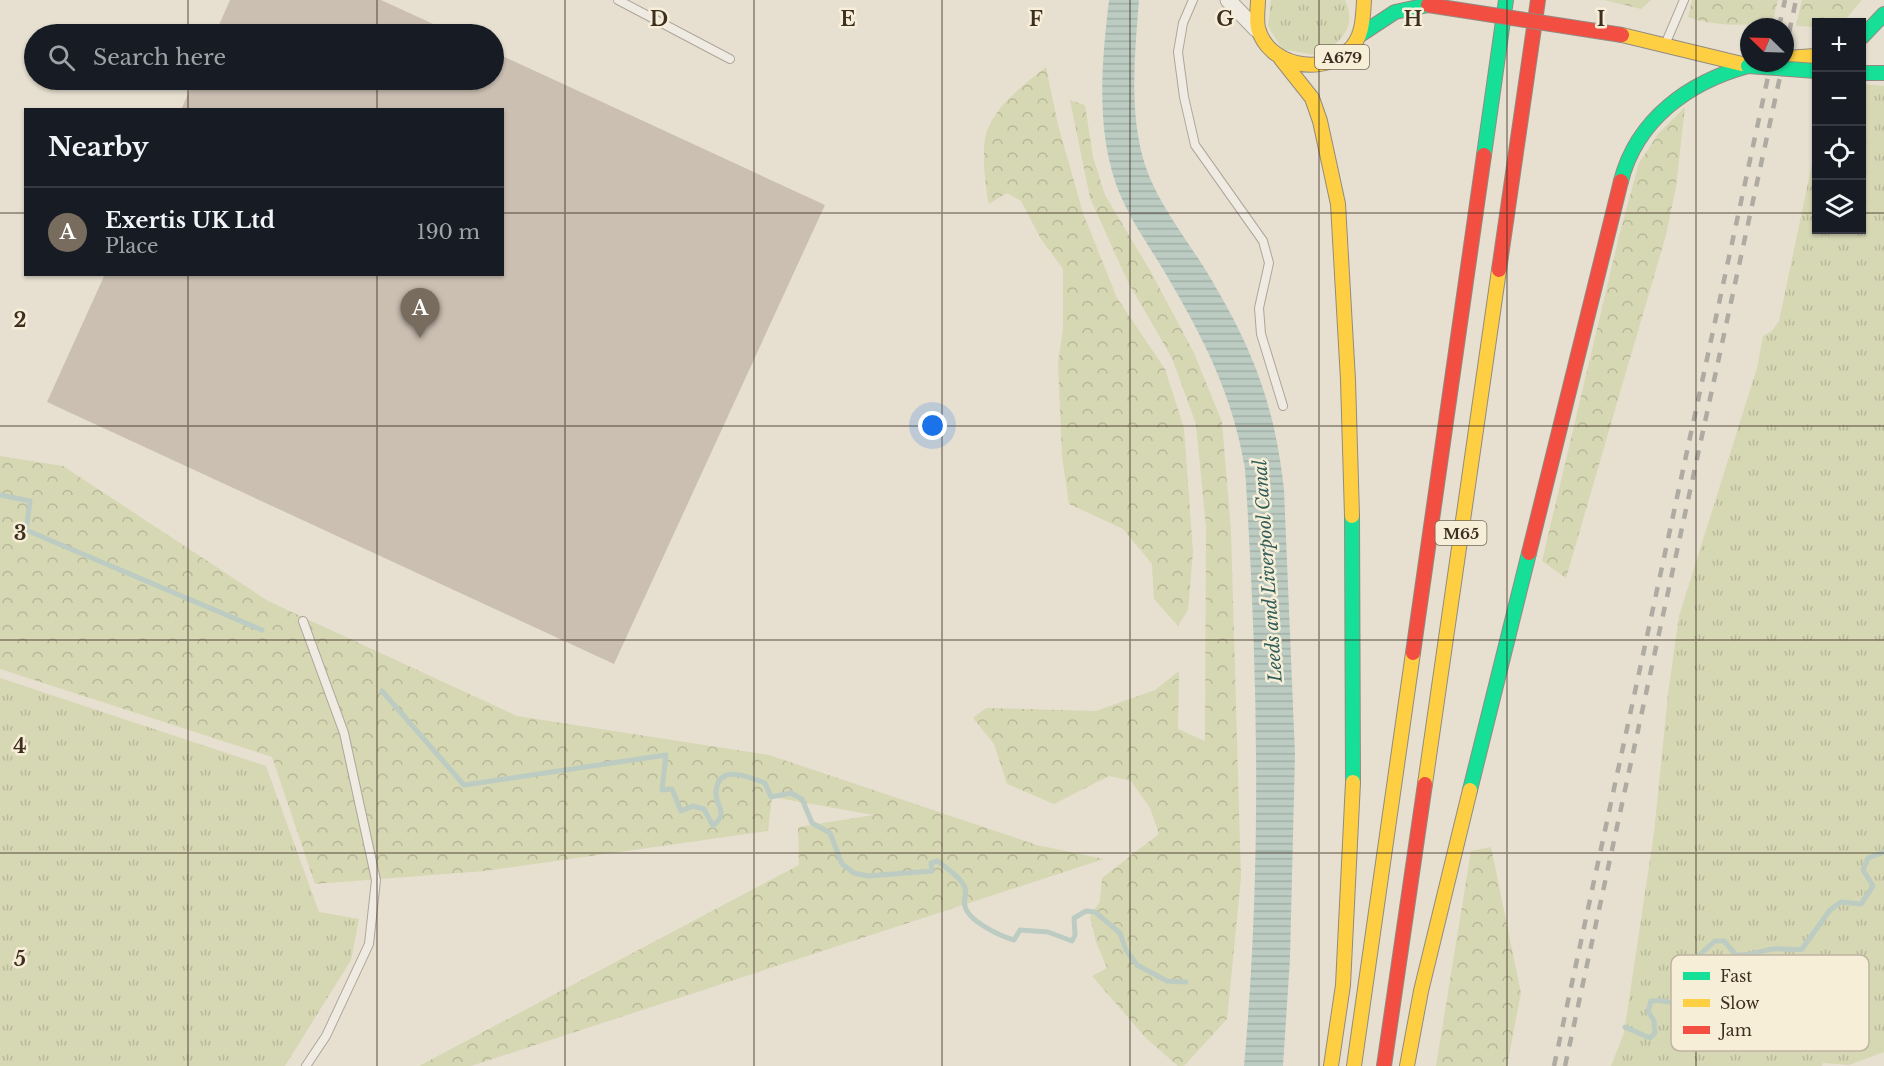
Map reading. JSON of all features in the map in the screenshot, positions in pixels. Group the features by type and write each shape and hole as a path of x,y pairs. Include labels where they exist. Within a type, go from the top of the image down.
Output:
{"highway":[{"path":"1258,0 1257,21 1262,36 1270,49 1281,59 1312,98 1320,121 1338,204 1348,380 1354,586 1353,779 1343,985 1331,1066"},
{"name":"A679","path":"1281,59 1299,66 1326,64 1350,51 1360,35 1365,18 1364,0"},
{"name":"A679","path":"1411,0 1644,39 1656,36 1666,42 1740,57"},
{"name":"M65","path":"1354,1066 1506,0"},
{"name":"M65","path":"1384,1066 1538,0"},
{"name":"A679","path":"1360,35 1395,12 1428,4"},
{"path":"1866,33 1884,14"},
{"path":"1794,57 1812,56"},
{"path":"1407,1066 1421,991 1457,841 1623,174 1634,148 1668,103 1720,72 1740,63"},
{"name":"A679","path":"1794,67 1812,70"},
{"path":"1866,74 1884,73"}],"street":[{"path":"1228,0 1248,17 1262,36"}],"lane":[{"path":"618,0 730,59"},
{"path":"1193,0 1183,23 1178,52 1184,97 1196,145 1263,241 1269,263 1259,308 1261,334 1283,406"},
{"path":"1666,42 1684,0"},
{"path":"303,621 344,733 376,880 369,944 326,1036 306,1066"}],"green space":[{"path":"1271,0 1345,0 1349,18 1348,26 1340,39 1320,56 1282,49 1268,26"},
{"path":"1604,0 1651,0 1641,9"},
{"path":"1692,0 1778,0 1774,18 1740,18 1740,25 1719,24 1688,17"},
{"path":"1802,0 1862,0 1847,18 1812,18 1812,27 1796,26"},
{"path":"1046,67 1058,125 1083,213 1117,298 1165,369 1184,428 1193,552 1188,610 1178,626 1154,599 1152,564 1123,529 1069,504 1062,456 1058,363 1063,329 1063,269 1041,239 1021,201 1007,193 989,204 984,156 987,131 997,112 1005,103"},
{"path":"1866,84 1884,86 1884,1052 1849,1065 1823,1063 1822,1066 1611,1066 1624,1033 1654,833 1668,694 1679,616 1757,368 1763,336 1771,332 1779,321 1812,164 1812,234 1866,234"},
{"path":"1070,100 1085,105 1093,157 1105,195 1151,272 1194,353 1222,422 1231,531 1241,878 1227,1019 1184,1066 1178,1066 1146,1038 1092,976 1107,968 1096,942 1090,917 1100,901 1102,878 1159,834 1150,808 1131,781 1109,776 1054,804 1007,784 994,744 973,718 986,708 1096,711 1155,690 1179,671 1178,729 1205,741 1206,528 1196,424 1172,358 1128,282 1090,198"},
{"path":"1685,107 1676,187 1666,235 1566,578 1542,561 1619,236 1639,163 1658,134"},
{"path":"0,456 63,466 268,601 517,716 769,755 1037,845 1104,859 471,1066 419,1066 799,865 798,827 874,815 772,797 768,831 485,871 315,884 272,757 0,669"},
{"path":"0,678 266,766 319,912 359,919 351,960 285,1066 0,1066"},
{"path":"1491,847 1521,993 1507,1066 1436,1066 1471,851"}],"water":[{"name":"Leeds and Liverpool Canal","path":"1109,0 1139,0 1135,99 1143,158 1154,187 1205,269 1248,349 1267,400 1280,457 1284,489 1295,754 1290,959 1283,1066 1244,1066 1250,992 1256,843 1253,618 1245,469 1240,442 1225,392 1205,346 1132,218 1115,181 1105,137 1102,91"}],"building":[{"path":"230,0 381,0 433,24 219,24"},
{"path":"504,57 825,205 614,664 47,402 104,276 504,276 504,108 182,108 190,90 504,90"}],"waterway":[{"path":"0,495 30,501 26,530 262,630"},
{"path":"382,691 464,785 666,755 662,790 672,789 681,811 693,806 704,809 713,826 721,813 716,797 718,783 728,775 743,776 765,783 771,797 791,793 802,799 812,823 830,833 842,864 854,873 868,876 932,871 931,863 938,861 963,884 967,912 993,931 1014,940 1020,930 1048,932 1072,941 1075,935 1074,918 1086,911 1095,912 1120,933 1126,950 1137,965 1167,981 1186,982"},
{"path":"1736,955 1773,949 1802,949 1830,910 1841,902 1861,904 1873,886 1863,870 1868,858 1884,852"},
{"path":"1699,955 1715,941 1724,941 1736,955"},
{"path":"1625,1027 1650,1038 1655,1033 1654,1021 1648,1011 1651,1001 1671,1003"}],"railway":[{"path":"1781,18 1785,0"},
{"path":"1792,18 1796,0"},
{"path":"1554,1066 1769,72"},
{"path":"1565,1066 1781,72"}],"traffic: fast":[{"path":"1484,155 1506,0"},
{"path":"1360,35 1395,12 1428,5"},
{"path":"1866,33 1884,14"},
{"path":"1621,181 1639,139 1668,106 1706,82 1740,69"},
{"path":"1794,69 1812,71"},
{"path":"1866,73 1884,73"},
{"path":"1352,516 1353,782"},
{"path":"1470,790 1529,553"}],"traffic: slow":[{"path":"1258,0 1257,25 1264,41 1272,51 1284,59 1310,65 1337,59 1353,46 1361,27 1364,0"},
{"path":"1622,35 1740,64"},
{"path":"1794,57 1812,56"},
{"path":"1281,59 1312,98 1320,121 1338,204 1348,380 1352,516"},
{"path":"1425,784 1499,270"},
{"path":"1354,1066 1413,653"},
{"path":"1331,1066 1343,985 1353,782"},
{"path":"1407,1066 1421,991 1470,790"}],"traffic: jam":[{"path":"1499,270 1538,0"},
{"path":"1428,5 1622,35"},
{"path":"1413,653 1484,155"},
{"path":"1529,553 1621,181"},
{"path":"1384,1066 1425,784"}],"place":[{"name":"Exertis UK Ltd","path":"420,338"}]}
